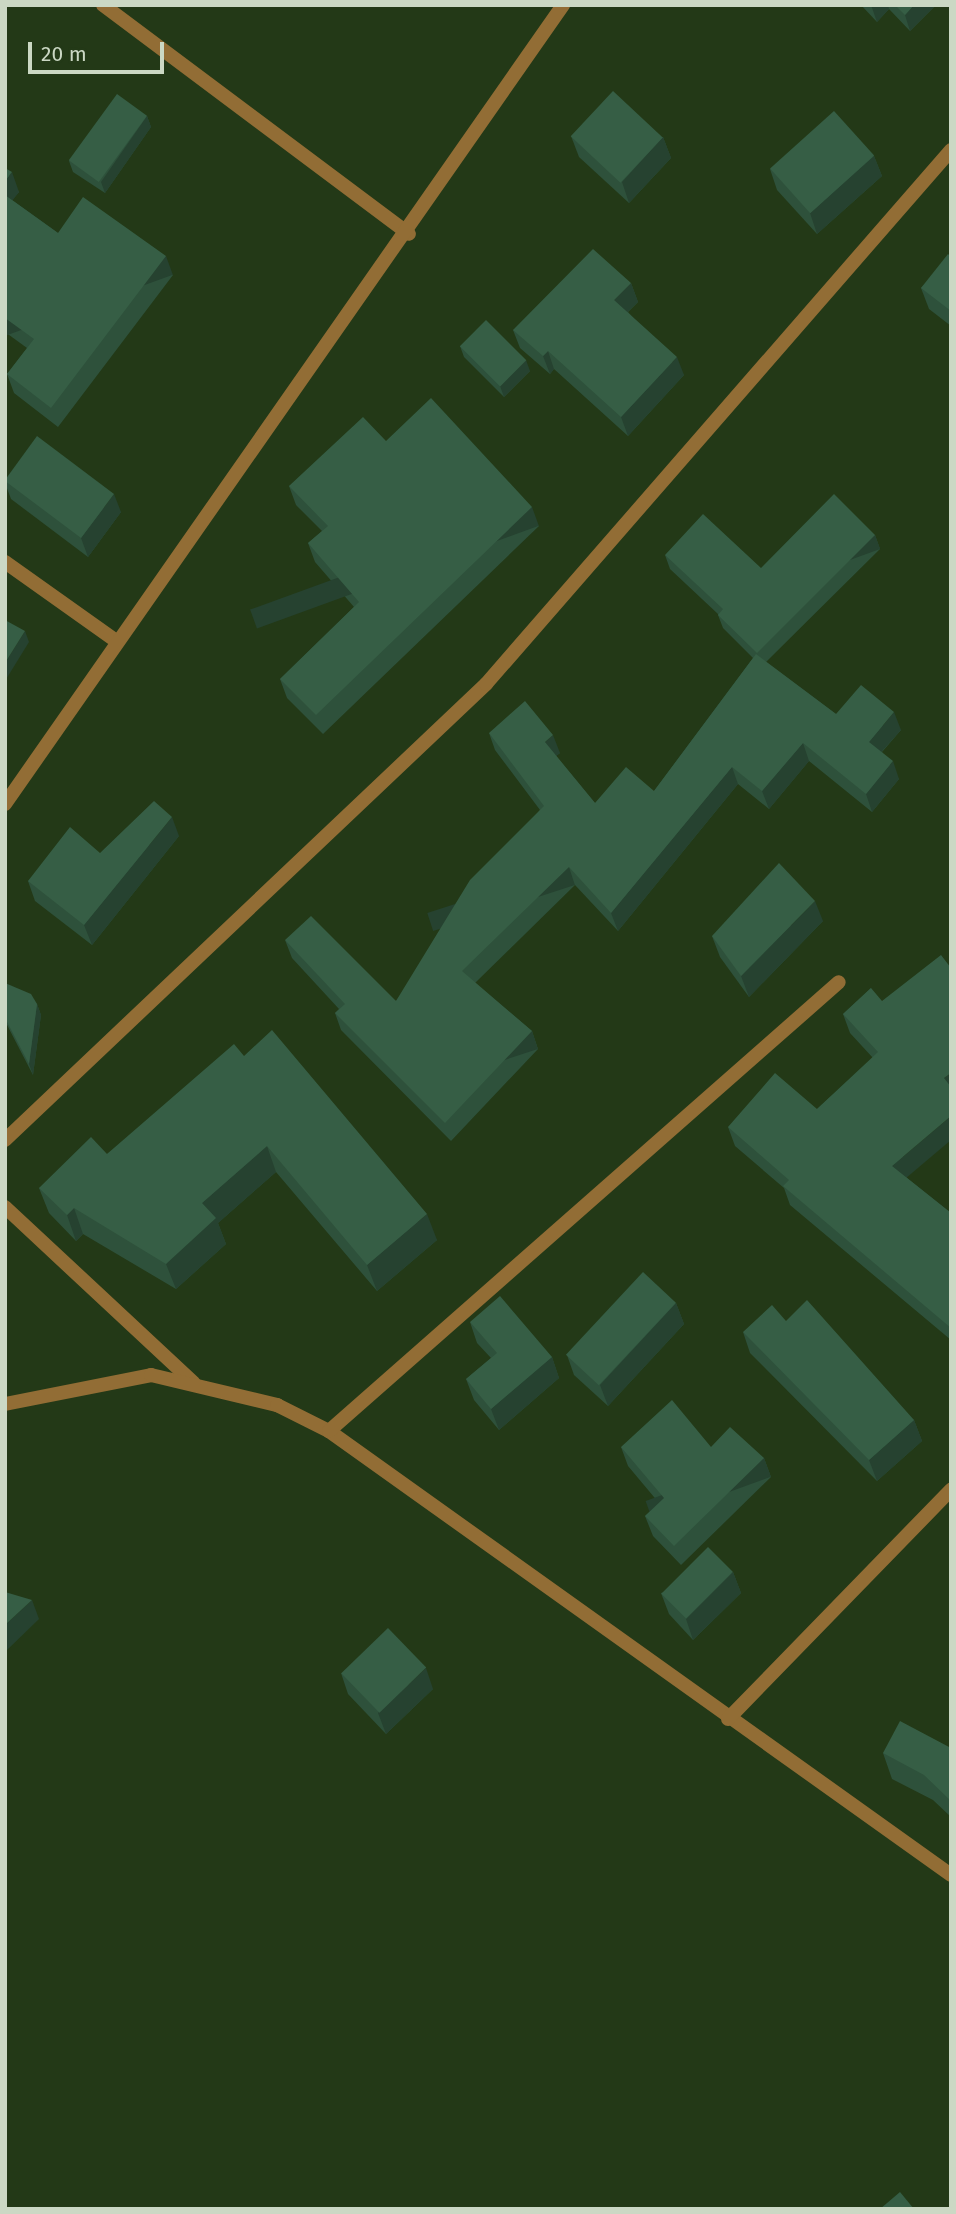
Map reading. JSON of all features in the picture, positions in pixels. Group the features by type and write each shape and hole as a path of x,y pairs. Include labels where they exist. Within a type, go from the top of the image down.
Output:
{"street":[{"path":"103,5 409,233"},
{"path":"5,804 116,640 409,233 563,5"},
{"path":"5,1140 486,684 951,150"},
{"path":"5,562 116,640"},
{"path":"329,1431 839,982"},
{"path":"5,1208 196,1386"},
{"path":"5,1404 150,1375 278,1405 329,1431 728,1719 951,1875"},
{"path":"728,1719 951,1490"}],"building":[{"path":"895,5 914,5 905,15"},
{"path":"613,91 663,137 620,183 571,136"},
{"path":"117,94 147,116 99,182 69,160"},
{"path":"834,111 874,156 810,213 770,169"},
{"path":"5,168 12,172 5,181"},
{"path":"5,195 58,233 83,197 166,256 51,408 7,374 34,339 5,318"},
{"path":"593,249 631,283 614,300 677,357 621,417 548,351 543,356 513,330"},
{"path":"948,254 951,257 951,311 921,288"},
{"path":"486,320 526,360 500,386 460,346"},
{"path":"431,398 532,507 316,715 280,679 359,602 308,543 328,526 289,486 363,417 386,441"},
{"path":"37,436 114,494 81,538 5,481"},
{"path":"834,494 875,535 757,653 718,615 723,609 665,555 703,514 761,568"},
{"path":"5,620 25,631 5,663"},
{"path":"756,654 836,714 861,685 894,712 869,742 893,761 866,794 803,743 762,791 732,767 611,913 569,867 462,971 532,1031 445,1123 335,1013 345,1004 285,940 311,916 396,1001 470,880 544,806 489,733 525,701 553,735 545,742 595,803 626,767 654,791"},
{"path":"154,801 172,817 84,925 28,881 70,827 100,853"},
{"path":"779,863 815,901 741,976 712,936"},
{"path":"941,955 951,968 951,1073 944,1078 951,1087 951,1116 892,1166 951,1213 951,1328 783,1186 789,1180 728,1127 775,1073 817,1109 878,1052 843,1014 871,988 882,1001"},
{"path":"5,983 31,994 37,1004 29,1064 5,1018"},
{"path":"272,1030 427,1214 367,1265 267,1146 202,1203 216,1218 166,1264 74,1208 67,1215 39,1188 91,1137 107,1154 234,1044 244,1056"},
{"path":"643,1272 676,1303 599,1385 566,1355"},
{"path":"500,1296 552,1357 491,1409 466,1379 497,1353 470,1322"},
{"path":"807,1300 914,1420 869,1460 743,1332 772,1305 786,1321"},
{"path":"672,1400 711,1447 730,1427 764,1458 674,1546 645,1516 664,1498 621,1447"},
{"path":"708,1547 733,1572 686,1618 661,1594"},
{"path":"5,1592 32,1600 5,1625"},
{"path":"388,1628 426,1668 379,1713 341,1673"},
{"path":"900,1721 951,1748 951,1801 924,1775 883,1753"},
{"path":"900,2192 914,2209 880,2209"}]}
